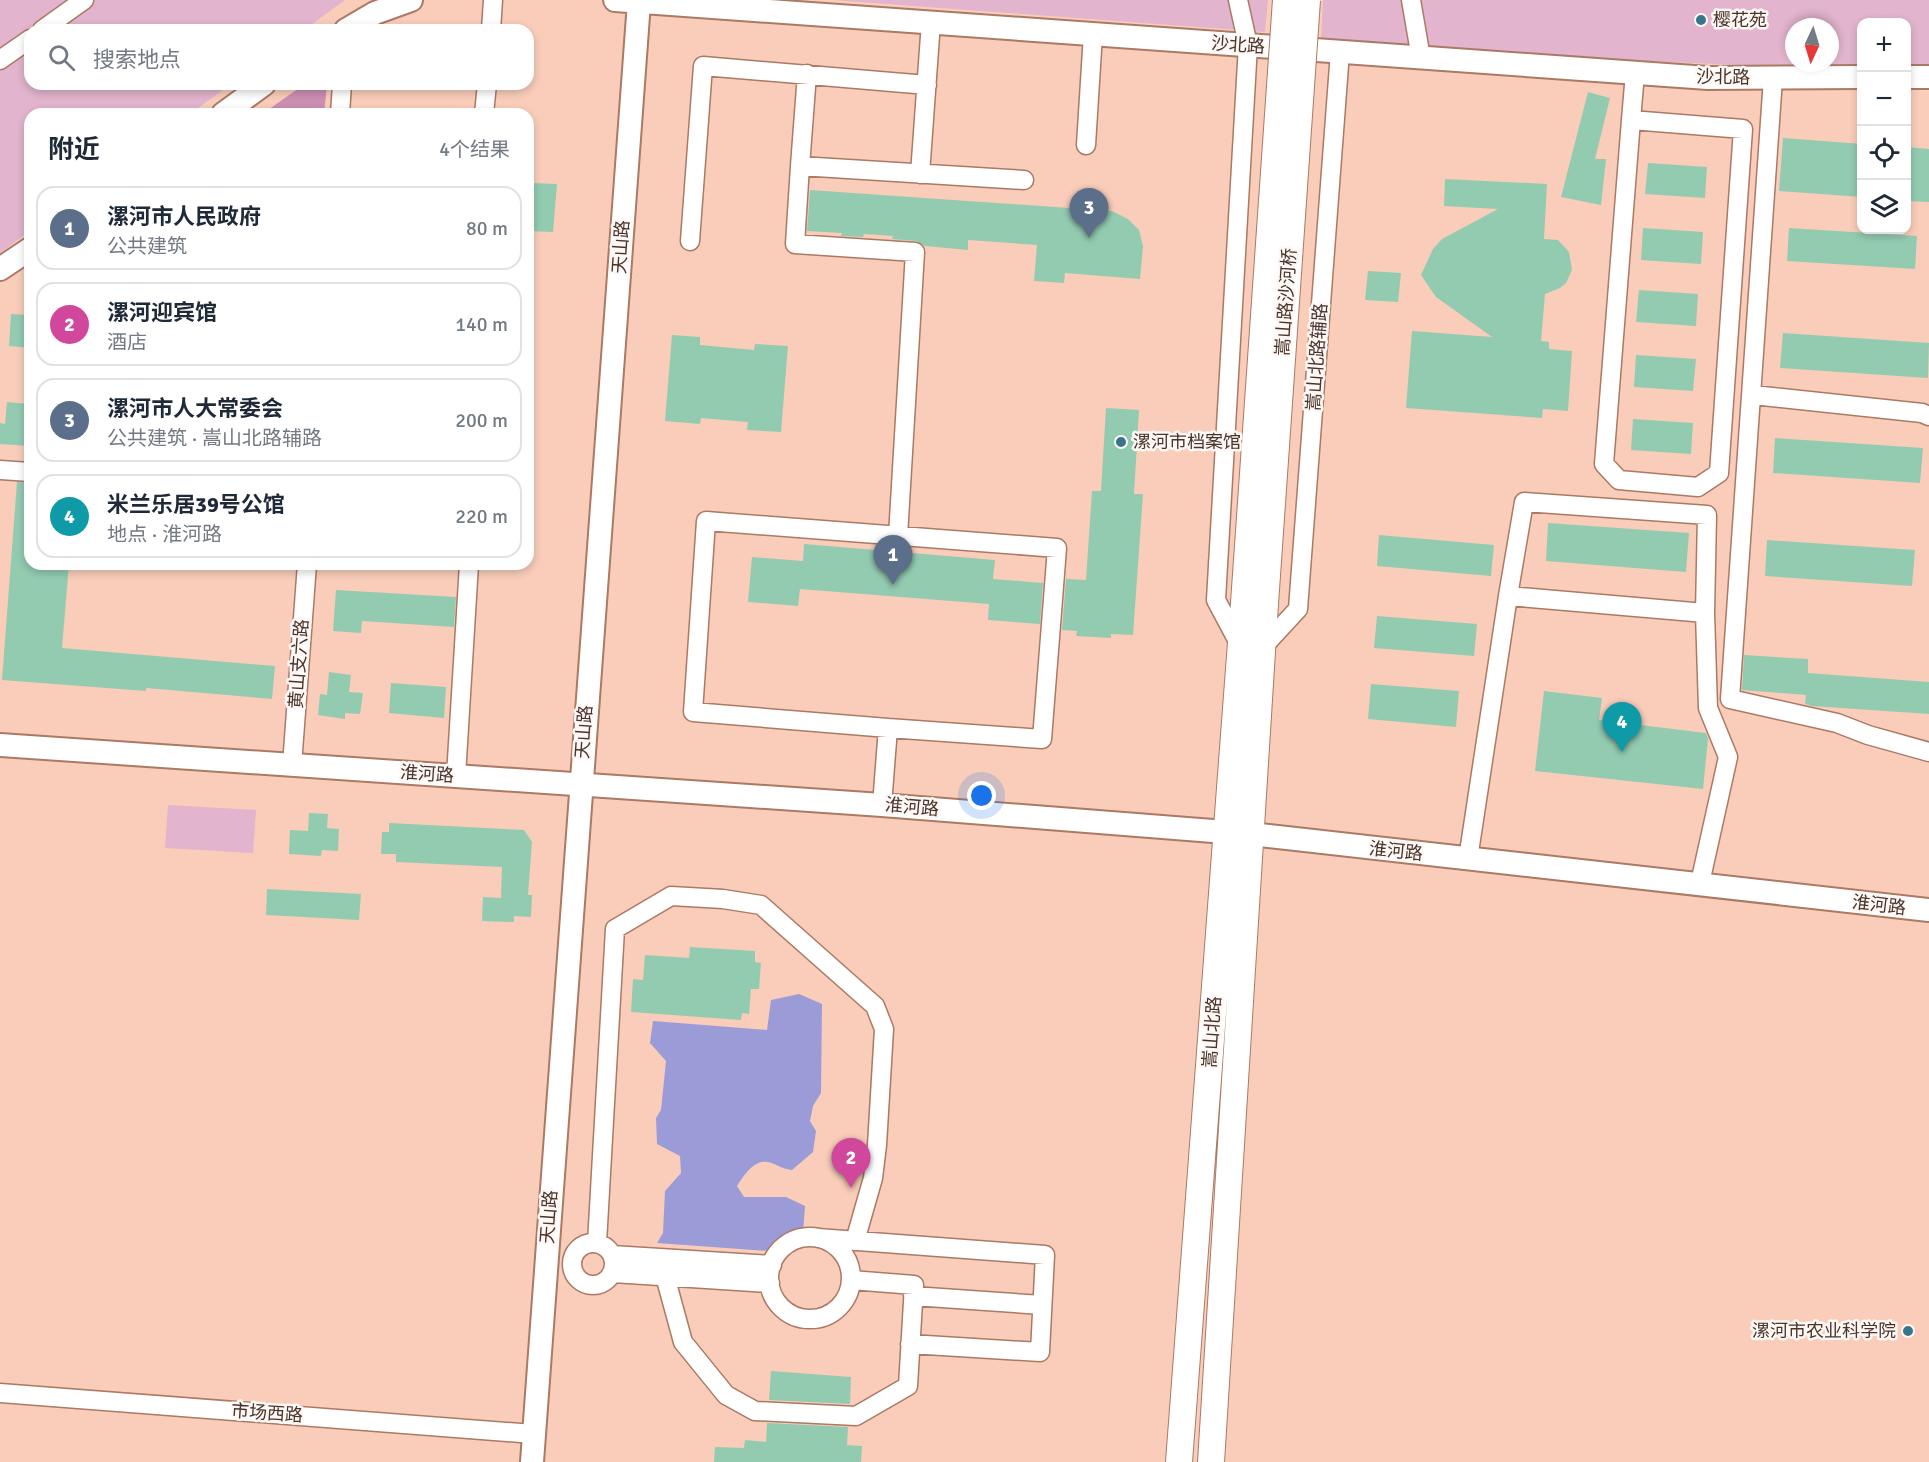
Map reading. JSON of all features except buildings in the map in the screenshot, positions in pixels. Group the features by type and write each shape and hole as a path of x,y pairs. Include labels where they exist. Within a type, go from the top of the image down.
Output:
{"main road":[{"name":"嵩山路沙河桥","path":"1255,604 1286,0"},
{"name":"嵩山路沙河桥","path":"1255,604 1307,0"},
{"name":"嵩山北路","path":"1179,1462 1239,833 1255,604"},
{"name":"嵩山北路","path":"1211,1462 1239,833"}],"street":[{"path":"50,24 84,0"},
{"path":"356,24 375,13 411,0"},
{"path":"491,24 493,0"},
{"name":"沙北路","path":"615,0 1708,78 1857,77"},
{"path":"1238,0 1248,45 1215,600 1252,648"},
{"path":"1411,0 1421,58"},
{"name":"天山路","path":"532,1462 639,2"},
{"path":"920,174 931,22"},
{"path":"1086,145 1093,34"},
{"path":"0,60 24,43"},
{"name":"嵩山北路辅路","path":"1252,648 1298,609 1340,52"},
{"path":"690,241 703,66 927,85"},
{"path":"1631,120 1743,129 1719,473 1698,487 1619,480 1604,464 1631,120 1635,73"},
{"path":"807,74 795,244 915,252 898,536"},
{"path":"1911,77 1929,78"},
{"path":"1773,78 1753,395 1730,699 1837,723 1868,735 1929,752"},
{"path":"231,108 256,90"},
{"path":"340,108 342,90"},
{"path":"485,108 486,90"},
{"path":"800,166 1024,180"},
{"path":"0,269 24,253"},
{"path":"1753,395 1922,413 1929,416"},
{"path":"0,470 24,472"},
{"path":"1468,859 1524,502 1707,515 1705,613 1708,708 1728,757 1700,883"},
{"path":"706,521 1057,548 1042,739 888,728 693,712 706,521"},
{"name":"黄山支六路","path":"292,765 307,570"},
{"path":"456,776 470,570"},
{"path":"1508,596 1705,613"},
{"path":"882,805 888,728"},
{"name":"淮河路","path":"0,745 882,805 1239,833 1929,910"},
{"path":"597,1243 615,929 671,896 723,898 762,905 875,1006 884,1029 877,1145 873,1178 855,1240"},
{"path":"818,1238 839,1249 846,1258 850,1269 849,1291 837,1309 817,1318 796,1316 786,1311 778,1303 770,1283 772,1265 785,1246 807,1237 1045,1254 1040,1352 910,1344"},
{"path":"613,1264 605,1281 595,1285 584,1283 576,1276 572,1266 574,1255 581,1246 591,1242 602,1244 613,1264 665,1276 770,1283"},
{"path":"546,1264 572,1266"},
{"path":"613,1264 772,1265"},
{"path":"665,1276 683,1342 726,1395 755,1411 856,1416 908,1386 914,1285 851,1280"},
{"path":"913,1296 1042,1305"},
{"name":"市场西路","path":"0,1393 534,1434"}],"shaded area":[{"path":"0,0 345,0 312,24 24,24 24,90 223,90 198,108 24,108 24,235 0,253"},
{"path":"833,0 1268,0 1265,32"},
{"path":"1323,0 1929,0 1929,70 1911,70 1911,18 1857,18 1857,69 1839,68 1839,18 1785,18 1785,67 1321,42"},
{"path":"296,90 326,90 325,108 271,108"},
{"path":"168,805 256,810 253,853 165,848"}],"water":[{"path":"799,994 822,1004 821,1093 813,1106 810,1121 816,1131 813,1152 792,1170 768,1162 756,1164 747,1171 737,1186 744,1197 786,1197 805,1206 803,1233 782,1239 769,1251 657,1243 663,1233 665,1191 681,1173 680,1156 657,1144 656,1118 661,1110 666,1061 650,1043 653,1021 767,1030 771,1000"}],"place":[{"name":"樱花苑","path":"1701,20"},
{"name":"漯河市人大常委会","path":"1089,238"},
{"name":"漯河市档案馆","path":"1121,442"},
{"name":"漯河市人民政府","path":"893,585"},
{"name":"米兰乐居39号公馆","path":"1622,752"},
{"name":"漯河迎宾馆","path":"851,1188"},
{"name":"漯河市农业科学院","path":"1908,1331"}]}
